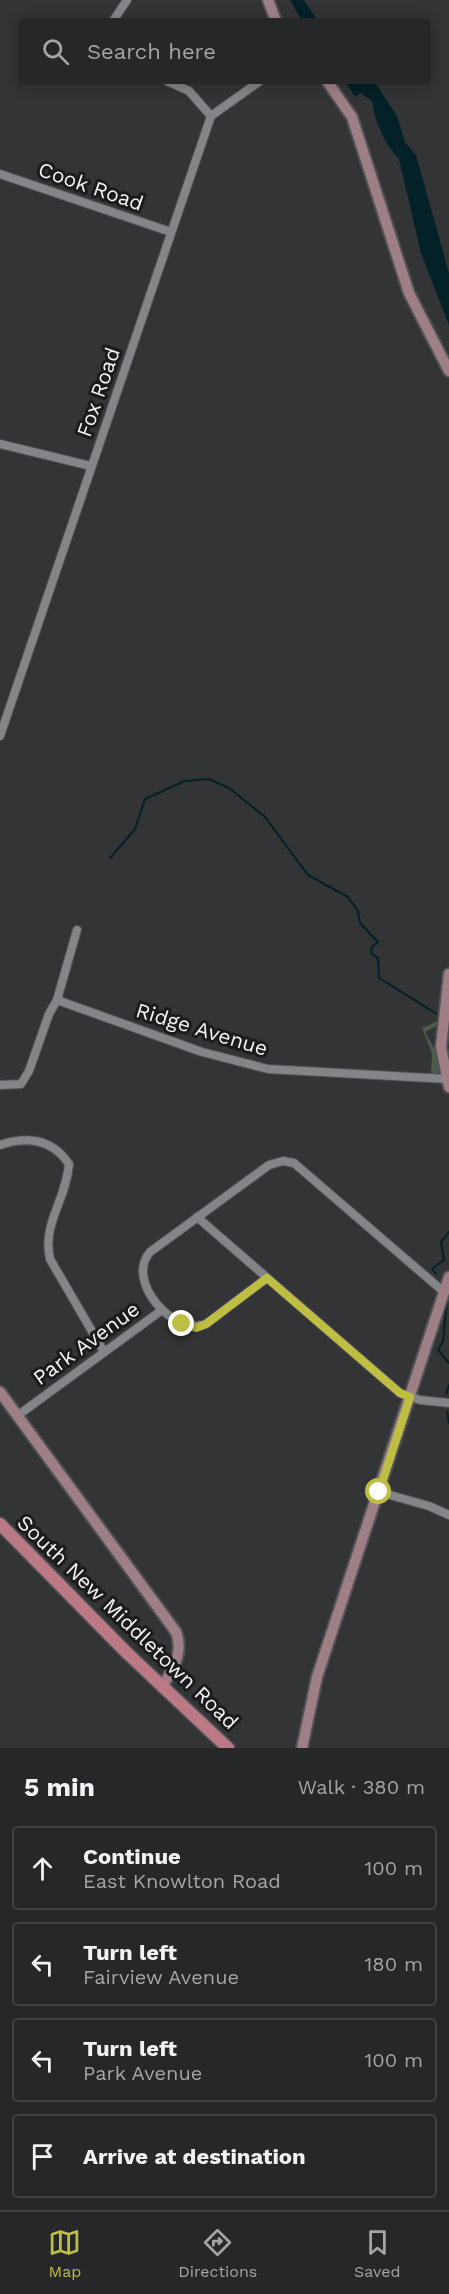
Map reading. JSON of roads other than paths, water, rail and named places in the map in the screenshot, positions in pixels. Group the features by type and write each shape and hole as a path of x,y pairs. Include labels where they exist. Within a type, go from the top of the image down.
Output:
{"main road":[{"path":"268,0 275,18"},
{"path":"329,84 352,117 409,292 449,371"},
{"path":"448,1083 441,1047 449,974"},
{"path":"302,1748 317,1677 449,1277"},
{"path":"0,1392 176,1632 180,1644 178,1657 162,1687"},
{"name":"South New Middletown Road","path":"0,1524 162,1687 228,1748"}],"street":[{"path":"115,18 127,0"},
{"path":"173,84 189,91 211,117 256,84"},
{"name":"Fox Road","path":"0,736 211,117"},
{"name":"Cook Road","path":"0,174 171,232"},
{"path":"0,444 91,466"},
{"path":"0,1085 21,1084 25,1077 49,1014 57,1000 77,930"},
{"name":"Ridge Avenue","path":"57,1000 202,1052 268,1069 448,1083"},
{"path":"0,1145 15,1140 36,1140 63,1154 69,1164 64,1193 46,1242 50,1259 104,1352"},
{"path":"162,1310 144,1283 141,1272 142,1260 269,1165 283,1161 294,1163 444,1292"},
{"path":"197,1217 400,1393 410,1397 449,1403"},
{"name":"Park Avenue","path":"17,1416 162,1310 182,1324 196,1328 206,1324 267,1278"},
{"path":"379,1492 429,1506 449,1515"}],"water":[{"path":"290,0 304,0 316,18 300,18"},
{"path":"347,84 376,84 397,116 405,142 416,155 449,273 449,325 421,253 399,159 381,132 372,101 361,93 355,97"}],"waterway":[{"path":"110,858 135,829 145,799 185,781 209,779 229,788 265,817 308,875 348,897 358,911 360,923 378,942 372,947 371,953 378,958 379,978 437,1014"},
{"path":"436,1274 432,1269 444,1260 441,1242 449,1232"},
{"path":"447,1300 443,1341 438,1350 449,1363"},
{"path":"446,1394 449,1385"},
{"path":"447,1412 449,1423"}]}
